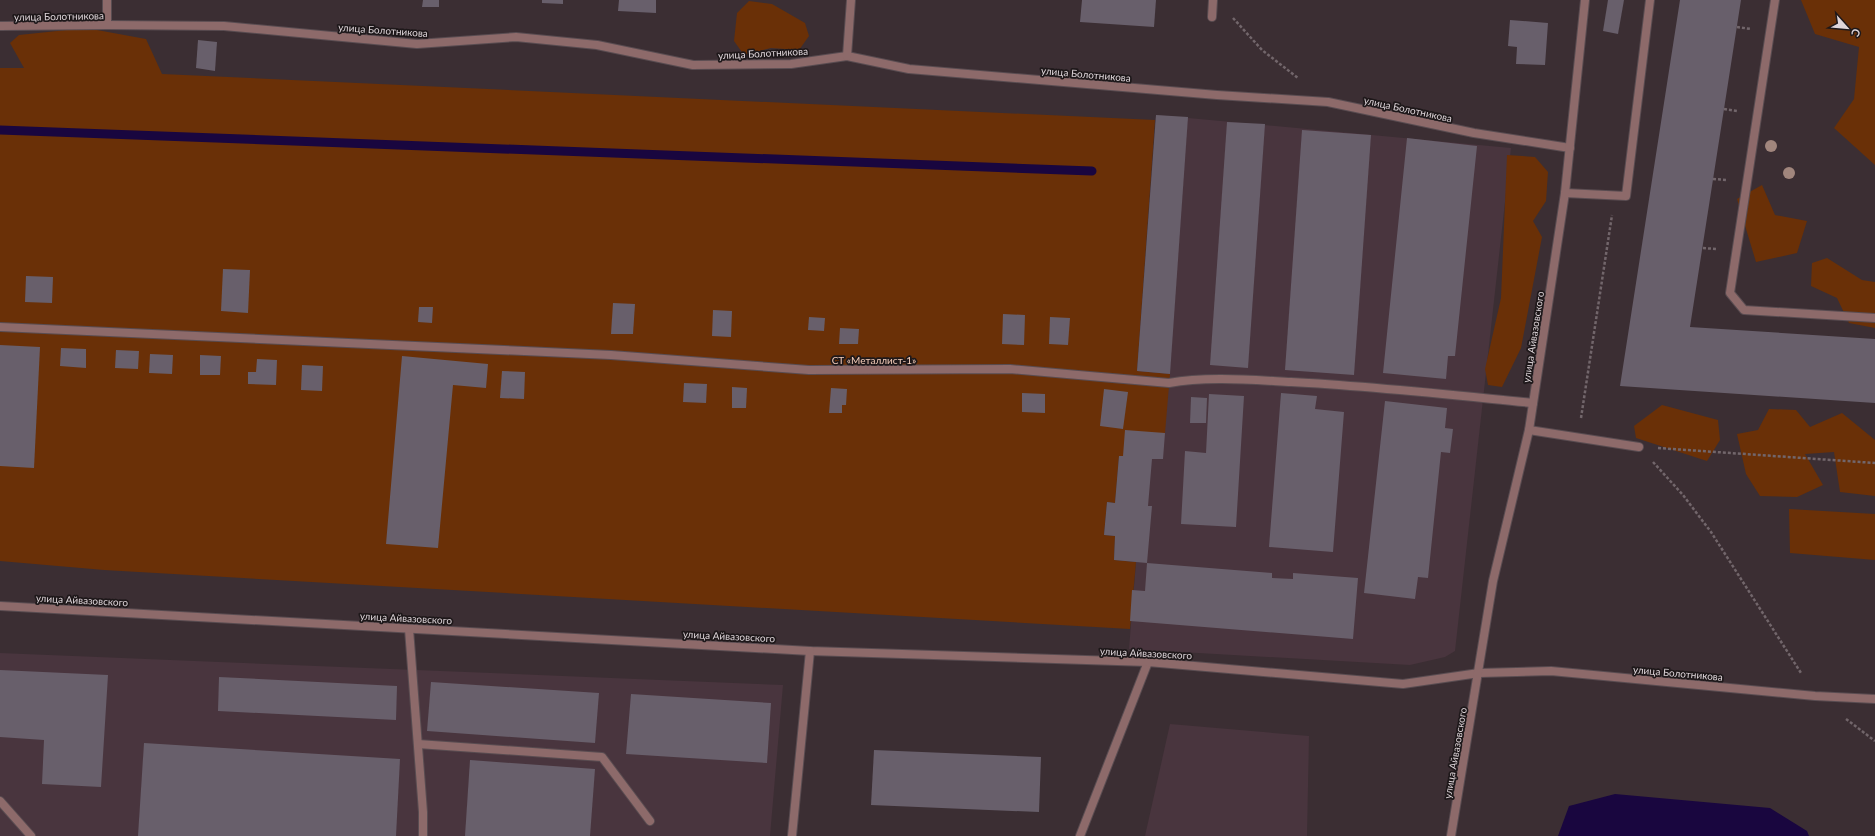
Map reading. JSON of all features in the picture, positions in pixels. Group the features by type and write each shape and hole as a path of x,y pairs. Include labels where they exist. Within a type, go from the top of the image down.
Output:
{"street":[{"path":"107,25 108,0"},
{"path":"847,56 851,0"},
{"path":"1212,17 1214,0"},
{"name":"улица Айвазовского","path":"1451,836 1493,581 1529,430 1565,192 1585,0"},
{"path":"1565,192 1614,197 1626,196 1650,0"},
{"path":"1775,0 1730,293 1744,310 1875,318"},
{"name":"улица Болотникова","path":"0,26 224,26 417,44 516,38 597,45 693,66 791,64 847,56 909,69 1217,95 1328,102 1474,133 1570,148"},
{"path":"0,327 611,355 809,370 1010,369 1169,383 1186,380 1264,381 1366,386 1533,403"},
{"path":"1529,430 1639,446"},
{"name":"улица Айвазовского","path":"0,606 810,651 1148,662 1403,684 1479,673"},
{"path":"409,629 423,812 423,836"},
{"path":"792,836 810,651"},
{"path":"1080,836 1148,662"},
{"name":"улица Болотникова","path":"1479,673 1551,671 1815,696 1875,699"},
{"path":"418,744 602,757 650,820"},
{"path":"0,801 31,836"}],"path":[{"path":"1232,17 1262,50 1328,102"},
{"path":"1578,438 1614,197"},
{"path":"1639,446 1875,463"},
{"path":"1639,446 1683,495 1711,532 1815,696"},
{"path":"1845,718 1875,740"}],"shaded area":[{"path":"1156,115 1511,148 1455,651 1445,657 1410,665 1129,649 1136,562 1114,560 1115,536 1104,535 1107,502 1115,503 1119,456 1137,371"},
{"path":"0,653 783,685 770,836 0,836"},
{"path":"1170,724 1309,736 1307,836 1145,836"},
{"path":"1615,794 1770,808 1807,831 1809,836 1558,836 1569,806"}],"green space":[{"path":"1801,0 1875,0 1875,165 1834,128 1854,99 1859,47 1815,34"},
{"path":"749,1 772,4 805,23 809,36 799,50 771,48 744,55 734,41 737,13"},
{"name":"СТ «Металлист-1»","path":"86,28 146,39 162,74 1155,120 1137,371 1170,374 1165,433 1123,456 1119,456 1115,503 1107,502 1104,535 1115,536 1114,560 1136,562 1130,629 104,570 0,561 0,68 24,68 10,43 19,35"},
{"path":"1507,155 1535,157 1548,172 1546,201 1533,221 1542,237 1521,348 1502,387 1488,385 1485,369 1501,298"},
{"path":"1762,185 1775,215 1807,221 1797,253 1756,262 1737,199"},
{"path":"1827,258 1862,280 1875,282 1875,328 1849,323 1837,298 1811,286 1812,263"},
{"path":"1662,405 1718,420 1720,440 1707,461 1636,438 1634,426"},
{"path":"1769,409 1796,410 1810,427 1842,413 1875,440 1875,496 1840,492 1834,452 1805,454 1823,485 1797,497 1760,496 1746,474 1737,434 1758,430"},
{"path":"1789,509 1875,514 1875,560 1790,553"}],"building":[{"path":"423,0 439,0 439,7 422,7"},
{"path":"542,0 563,0 563,4 542,3"},
{"path":"619,0 656,0 656,13 618,11"},
{"path":"1082,0 1156,0 1154,27 1080,22"},
{"path":"1608,0 1624,0 1618,34 1603,31"},
{"path":"1680,0 1741,0 1690,327 1875,339 1875,403 1620,386"},
{"path":"1510,20 1548,23 1545,65 1516,64 1517,47 1508,46"},
{"path":"198,40 217,42 215,71 196,68"},
{"path":"1156,115 1188,117 1170,374 1137,371"},
{"path":"1227,122 1265,124 1248,368 1210,365"},
{"path":"1302,130 1371,135 1354,375 1285,370"},
{"path":"1407,138 1477,146 1455,356 1448,356 1446,379 1383,373"},
{"path":"223,269 250,270 248,313 221,311"},
{"path":"26,276 53,277 52,303 25,302"},
{"path":"613,303 635,304 633,334 611,334"},
{"path":"419,307 433,307 432,323 418,322"},
{"path":"713,310 732,311 731,337 712,336"},
{"path":"1003,314 1025,315 1024,345 1002,344"},
{"path":"809,317 825,318 824,331 808,330"},
{"path":"1050,317 1070,318 1068,345 1049,344"},
{"path":"840,328 859,329 858,344 839,344"},
{"path":"0,345 40,347 34,468 0,466"},
{"path":"61,348 86,349 86,368 60,366"},
{"path":"116,350 139,351 138,369 115,368"},
{"path":"150,354 173,355 172,374 149,373"},
{"path":"200,355 221,356 220,375 200,375"},
{"path":"402,356 488,364 486,388 453,385 438,548 386,544"},
{"path":"257,359 277,360 276,385 248,384 248,372 256,372"},
{"path":"302,365 323,366 322,391 301,390"},
{"path":"502,371 525,372 524,399 500,398"},
{"path":"684,383 707,384 706,403 683,402"},
{"path":"732,387 747,388 746,408 732,408"},
{"path":"831,388 847,389 846,405 842,405 842,413 829,413"},
{"path":"1104,389 1128,392 1123,429 1100,426"},
{"path":"1022,393 1045,394 1045,413 1022,412"},
{"path":"1281,393 1317,396 1315,409 1344,412 1333,552 1269,547"},
{"path":"1209,394 1244,396 1236,527 1181,524 1185,451 1206,453"},
{"path":"1191,397 1207,398 1206,423 1190,423"},
{"path":"1385,401 1447,408 1445,428 1453,429 1450,453 1441,452 1428,578 1418,577 1415,599 1364,593"},
{"path":"1125,430 1165,433 1163,459 1152,459 1148,506 1152,506 1147,563 1114,560 1115,536 1104,535 1107,502 1115,503 1119,456 1123,456"},
{"path":"1147,563 1272,573 1272,578 1293,579 1293,573 1358,578 1353,639 1130,621 1132,590 1145,591"},
{"path":"0,670 108,675 101,787 42,784 44,740 0,737"},
{"path":"219,677 397,686 396,720 218,711"},
{"path":"431,682 599,693 595,743 427,731"},
{"path":"631,694 771,703 767,763 626,754"},
{"path":"144,743 400,759 396,836 138,836"},
{"path":"874,750 1041,757 1039,812 871,805"},
{"path":"470,760 595,769 590,836 465,836"}],"waterway":[{"path":"0,130 1092,171"}]}
